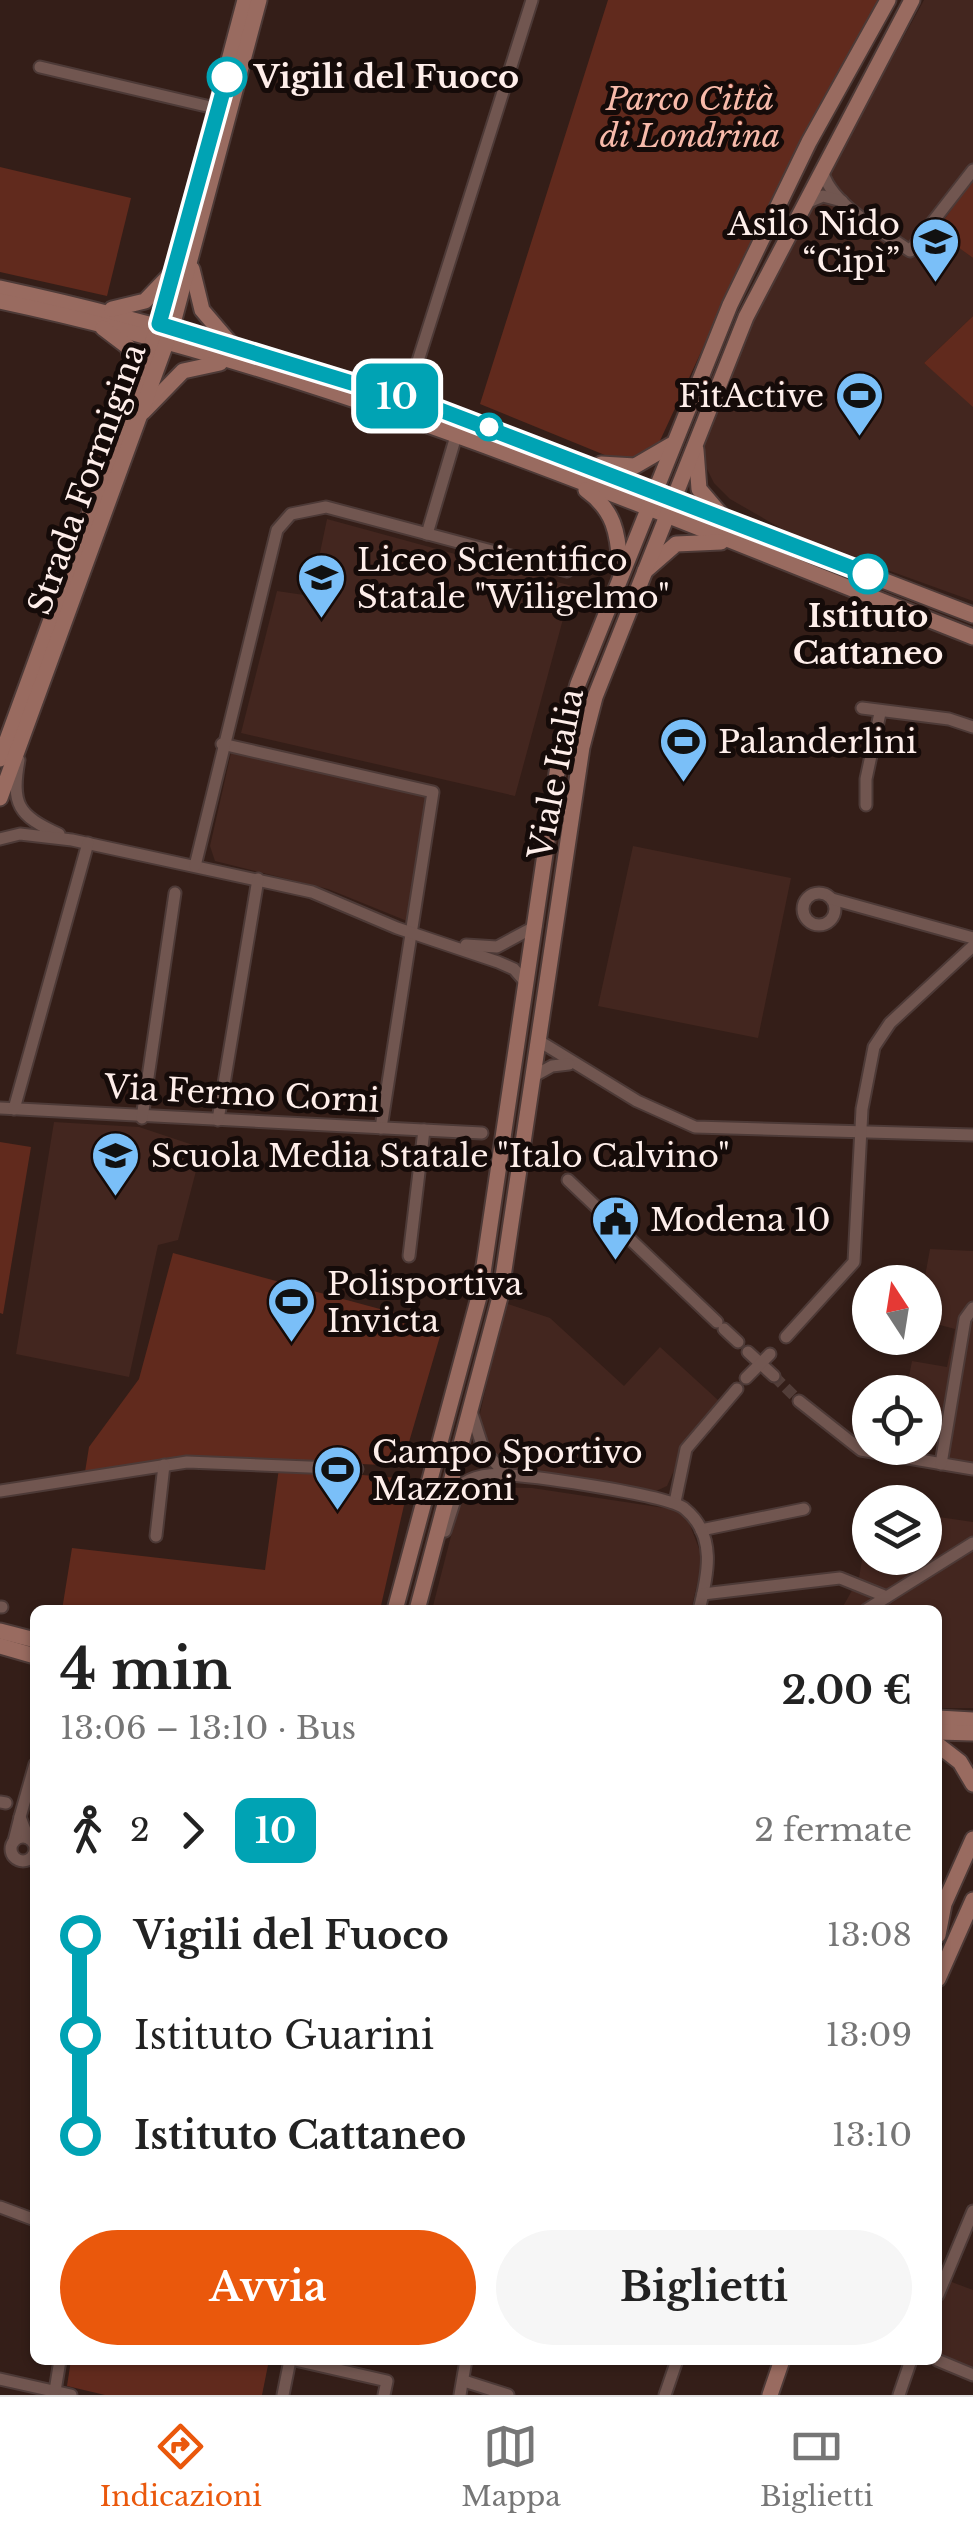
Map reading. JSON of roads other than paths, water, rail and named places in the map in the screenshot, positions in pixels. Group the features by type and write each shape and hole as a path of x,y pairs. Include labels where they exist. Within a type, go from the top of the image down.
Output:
{"street":[{"name":"Strada Formigina","path":"0,798 140,415 245,0"},
{"name":"Strada Formigina","path":"0,759 137,385 192,258 259,0"},
{"path":"406,399 532,0"},
{"path":"592,466 636,466 673,444 730,305 810,142 888,0"},
{"name":"Viale Italia","path":"418,1605 500,1297 582,747 595,698 639,578 746,317 822,165 912,0"},
{"path":"40,67 219,108"},
{"path":"822,165 827,184 842,201 910,251 973,170"},
{"path":"797,213 809,199 842,201"},
{"path":"192,258 193,284 202,310 231,354"},
{"path":"0,302 97,315 144,301 161,288 175,266"},
{"path":"0,288 231,354 571,479 973,636"},
{"path":"97,315 128,346 137,385"},
{"path":"140,415 183,370 231,354 406,399 475,422 973,614"},
{"path":"427,534 456,436 475,422"},
{"path":"697,433 694,469 699,488 730,523"},
{"name":"Viale Italia","path":"413,1542 480,1294 561,746 578,684 620,569 673,444"},
{"path":"571,479 608,508 614,521 620,569"},
{"path":"195,866 222,744 282,522 301,510 326,506 567,572"},
{"path":"639,578 676,544 716,541 744,547"},
{"path":"862,708 923,715 973,727"},
{"path":"866,805 866,779 880,713"},
{"path":"24,739 14,787 18,802 30,819 72,840"},
{"path":"222,744 433,792 381,1128"},
{"path":"0,838 20,834 72,840 312,892 514,970 527,984"},
{"path":"14,1108 88,843"},
{"path":"218,1120 258,879"},
{"path":"142,1118 175,893"},
{"path":"832,900 973,938"},
{"path":"453,944 497,947 536,926"},
{"path":"786,1337 854,1262 865,1085 882,1034 973,946"},
{"path":"540,1041 664,1116 695,1127 973,1135"},
{"path":"534,1076 552,1066 573,1064"},
{"name":"Via Fermo Corni","path":"0,1108 482,1133"},
{"path":"410,1256 424,1130"},
{"path":"568,1180 743,1347 765,1359 774,1376"},
{"path":"973,1308 965,1319 942,1464 973,1469"},
{"path":"746,1378 765,1359"},
{"path":"675,1502 686,1449 737,1388"},
{"path":"799,1400 852,1443"},
{"path":"470,1409 484,1451 506,1474"},
{"path":"0,1491 196,1462 357,1469"},
{"path":"156,1536 164,1465"},
{"path":"434,1546 445,1534 459,1487 474,1477 506,1474 675,1502 701,1530 709,1564 700,1605"},
{"path":"701,1530 804,1508"},
{"path":"389,1605 413,1542"},
{"path":"396,1605 413,1542"},
{"path":"874,1605 973,1543"},
{"path":"703,1594 840,1578 887,1597"},
{"path":"425,1605 426,1580"},
{"path":"0,1631 30,1639"},
{"path":"0,1646 30,1655"},
{"path":"942,1718 973,1720"},
{"path":"942,1732 973,1733"},
{"path":"942,1748 960,1762 973,1784"},
{"path":"28,1844 20,1817 30,1782"},
{"path":"942,1914 973,1839"},
{"path":"942,1926 973,1860"},
{"path":"942,1970 973,1900"},
{"path":"0,2206 30,2218"},
{"path":"942,2284 973,2210"},
{"path":"942,2362 973,2375"},
{"path":"56,2391 59,2365"},
{"path":"282,2395 291,2365"},
{"path":"316,2365 388,2381 384,2395"},
{"path":"460,2395 466,2365"},
{"path":"665,2395 675,2365"},
{"path":"770,2395 780,2365"},
{"path":"900,2395 909,2365"},
{"path":"0,2379 71,2395"},
{"path":"464,2381 508,2395"}],"tunnel":[{"path":"774,1376 799,1401"}],"place":[{"name":"Vigili del Fuoco","path":"227,77"},
{"name":"Asilo Nido “Cipì”","path":"935,284"},
{"name":"FitActive","path":"859,438"},
{"name":"Istituto Cattaneo","path":"868,574"},
{"name":"Liceo Scientifico Statale \"Wiligelmo\"","path":"322,620"},
{"name":"Palanderlini","path":"683,784"},
{"name":"Scuola Media Statale \"Italo Calvino\"","path":"116,1198"},
{"name":"Modena 10","path":"615,1262"},
{"name":"Polisportiva Invicta","path":"292,1344"},
{"name":"Campo Sportivo Mazzoni","path":"337,1512"}],"park label":[{"name":"Parco Città di Londrina","path":"690,118"}]}
